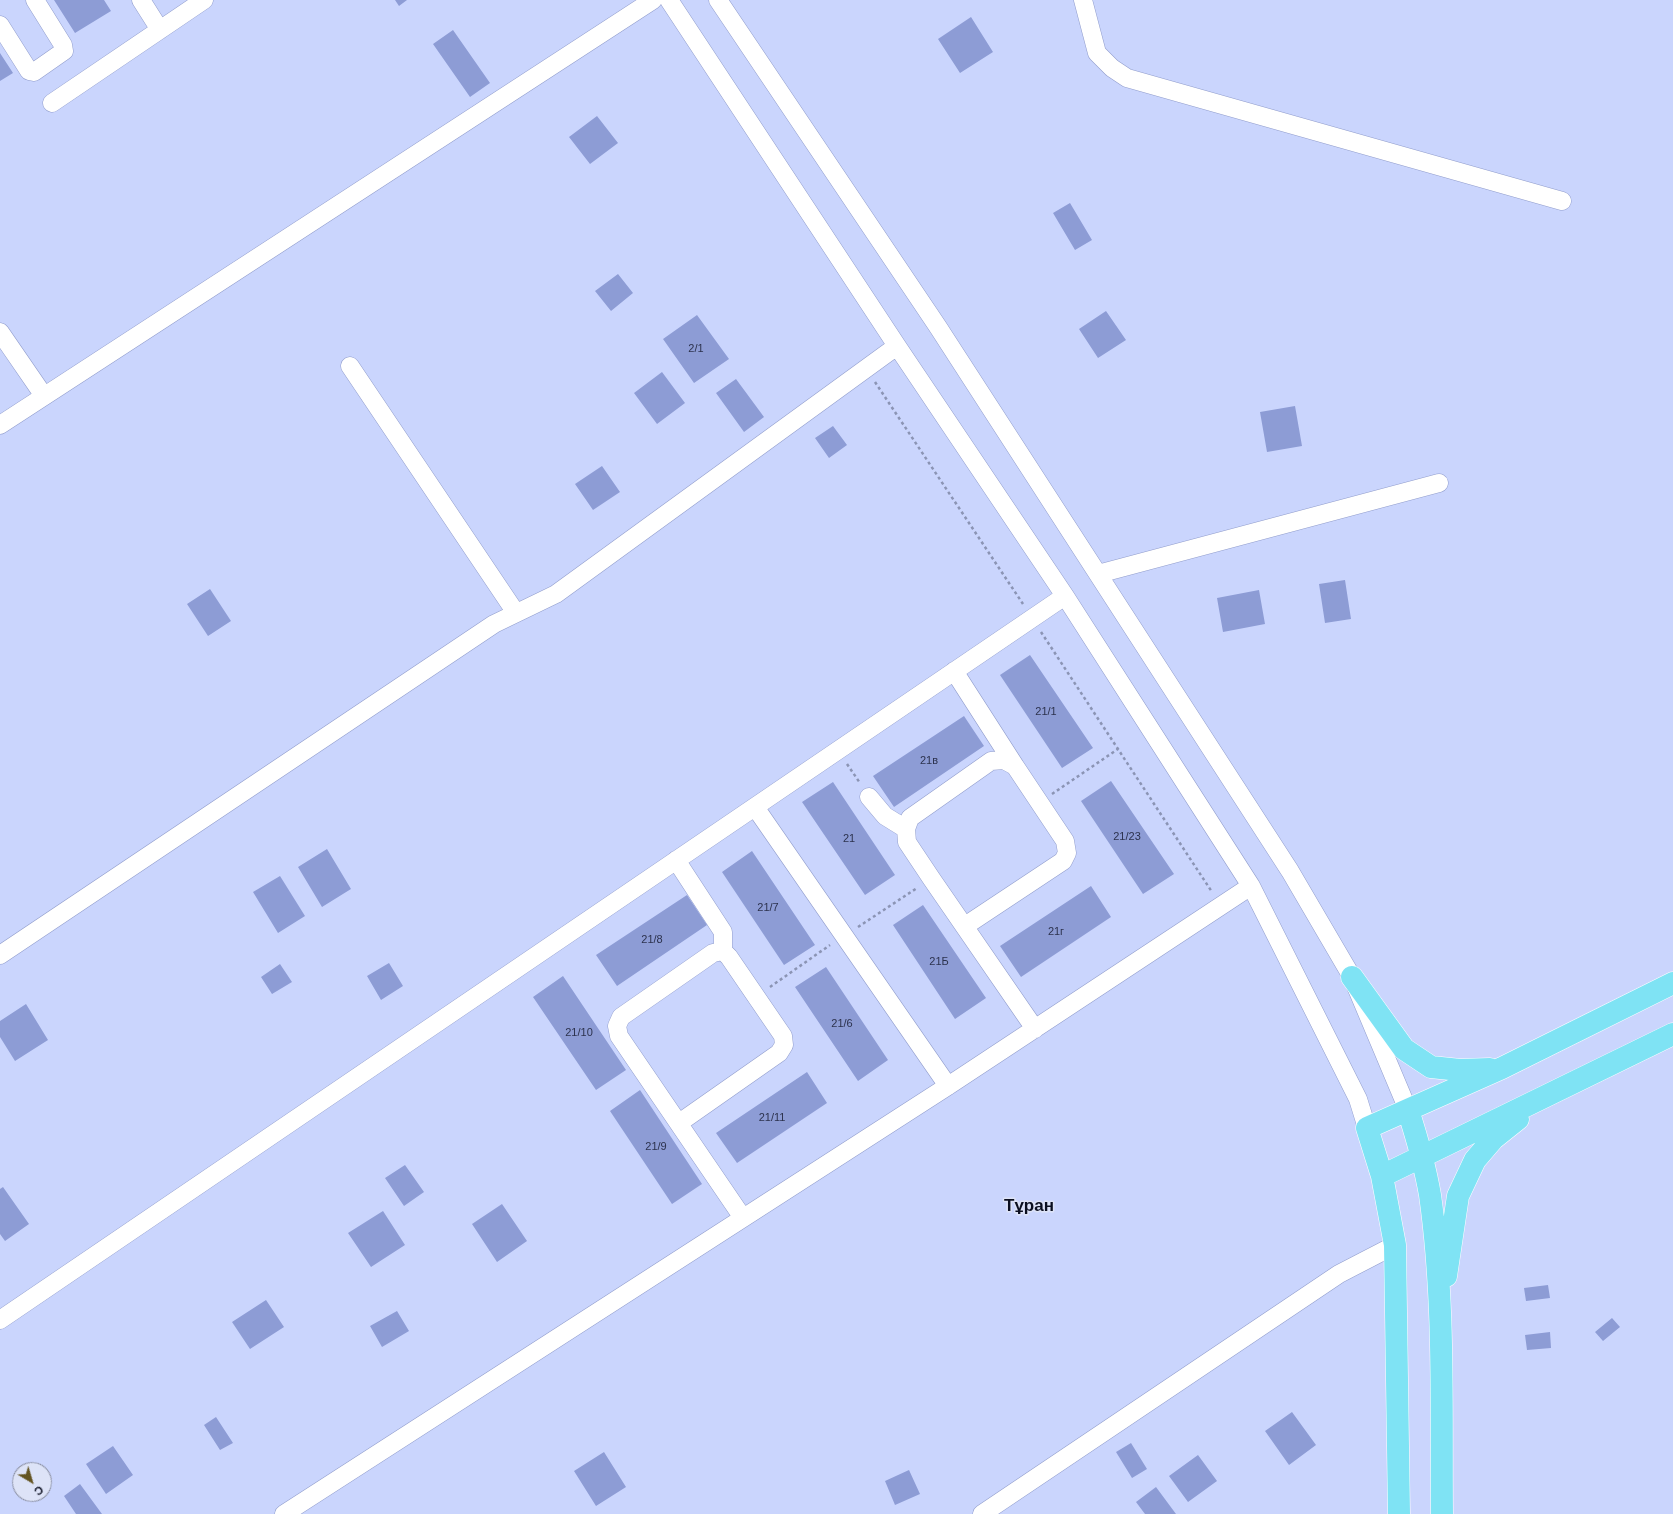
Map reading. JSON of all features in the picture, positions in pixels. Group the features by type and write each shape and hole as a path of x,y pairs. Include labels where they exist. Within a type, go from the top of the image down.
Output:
{"main road":[{"path":"1352,977 1404,1050 1431,1067 1460,1070 1502,1068"},
{"path":"1399,1514 1395,1245 1382,1176 1367,1128 1502,1068 1673,983"},
{"path":"1382,1176 1557,1092 1673,1034"},
{"path":"1441,1307 1458,1196 1475,1160 1516,1120 1557,1092"},
{"path":"1408,1110 1422,1156 1430,1195 1441,1307 1442,1514"}],"street":[{"path":"0,25 29,71 32,72 64,51 64,45 35,0"},
{"path":"140,0 160,30"},
{"path":"52,103 204,0"},
{"path":"0,425 653,0"},
{"path":"669,0 897,346 1065,596 1251,886 1358,1099 1367,1128"},
{"path":"1083,0 1097,53 1112,68 1127,78 1562,201"},
{"path":"720,1 942,334 1290,871 1352,977 1408,1110"},
{"path":"0,332 44,396"},
{"path":"0,955 494,624 556,594 897,346"},
{"path":"350,366 516,614"},
{"path":"1098,574 1439,483"},
{"path":"0,1320 1065,596"},
{"path":"954,672 1065,841 1067,853 1063,861 965,926"},
{"path":"1015,766 1004,760 991,762 910,818 906,829 907,842 1034,1029"},
{"path":"868,797 885,816 906,829"},
{"path":"755,806 948,1086"},
{"path":"676,860 723,932 723,951 729,957 783,1036 784,1045 779,1053 678,1123"},
{"path":"284,1514 948,1086 1251,886"},
{"path":"723,951 713,953 621,1017 617,1026 619,1036 743,1218"},
{"path":"982,1514 1339,1274 1395,1245"}],"path":[{"path":"866,368 1221,906"},
{"path":"1040,802 1118,749"},
{"path":"839,750 868,797"}],"building":[{"path":"54,0 104,0 111,11 75,33"},
{"path":"395,0 407,0 399,6"},
{"path":"971,17 993,52 960,73 938,39"},
{"path":"453,30 490,83 470,97 433,44"},
{"path":"0,53 13,73 0,81"},
{"path":"597,116 618,143 590,164 569,137"},
{"path":"1070,203 1092,240 1075,250 1053,213"},
{"path":"618,274 633,293 611,311 595,291"},
{"path":"1106,311 1126,340 1098,358 1079,329"},
{"path":"697,315 729,359 694,383 663,339"},
{"path":"662,372 685,403 657,424 634,393"},
{"path":"736,379 764,417 744,432 716,393"},
{"path":"1295,406 1302,446 1267,452 1260,412"},
{"path":"833,426 847,445 829,458 815,438"},
{"path":"602,466 620,492 593,510 575,484"},
{"path":"1345,580 1351,619 1325,623 1319,584"},
{"path":"210,589 231,621 208,636 187,604"},
{"path":"1259,590 1265,624 1223,632 1217,598"},
{"path":"1030,655 1093,748 1062,768 1000,675"},
{"path":"964,716 984,746 894,807 873,776"},
{"path":"1111,781 1174,874 1143,894 1081,801"},
{"path":"833,782 895,875 865,895 802,802"},
{"path":"327,849 351,889 322,907 298,867"},
{"path":"752,851 815,945 784,965 722,872"},
{"path":"280,876 305,916 278,933 253,892"},
{"path":"1091,886 1111,917 1021,977 1000,946"},
{"path":"687,895 707,925 617,986 596,955"},
{"path":"923,905 986,998 955,1019 893,925"},
{"path":"389,963 403,986 381,1000 367,976"},
{"path":"280,964 292,982 272,994 261,977"},
{"path":"826,967 888,1060 858,1081 795,987"},
{"path":"563,976 626,1070 596,1090 533,997"},
{"path":"26,1004 48,1040 15,1061 0,1037 0,1021"},
{"path":"807,1072 827,1103 737,1163 716,1133"},
{"path":"640,1090 702,1184 672,1204 610,1111"},
{"path":"405,1165 424,1192 404,1206 385,1178"},
{"path":"3,1187 29,1224 5,1241 0,1234 0,1189"},
{"path":"502,1204 527,1241 497,1262 472,1224"},
{"path":"383,1211 405,1245 371,1267 348,1233"},
{"path":"1548,1285 1550,1298 1526,1301 1524,1288"},
{"path":"266,1300 284,1327 250,1349 232,1322"},
{"path":"397,1311 409,1331 382,1347 370,1326"},
{"path":"1612,1318 1620,1327 1603,1341 1595,1332"},
{"path":"1550,1332 1551,1348 1527,1350 1525,1335"},
{"path":"1292,1412 1316,1445 1289,1465 1265,1431"},
{"path":"216,1417 233,1443 220,1450 204,1425"},
{"path":"1131,1443 1147,1469 1132,1478 1116,1452"},
{"path":"113,1446 133,1475 106,1494 86,1464"},
{"path":"604,1452 626,1487 596,1506 574,1471"},
{"path":"1198,1455 1217,1481 1188,1502 1169,1476"},
{"path":"909,1470 920,1494 895,1505 885,1481"},
{"path":"80,1484 102,1514 76,1514 64,1496"},
{"path":"1156,1487 1176,1514 1145,1514 1136,1502"}],"district":[{"name":"Тұран","path":"1029,1206"}]}
